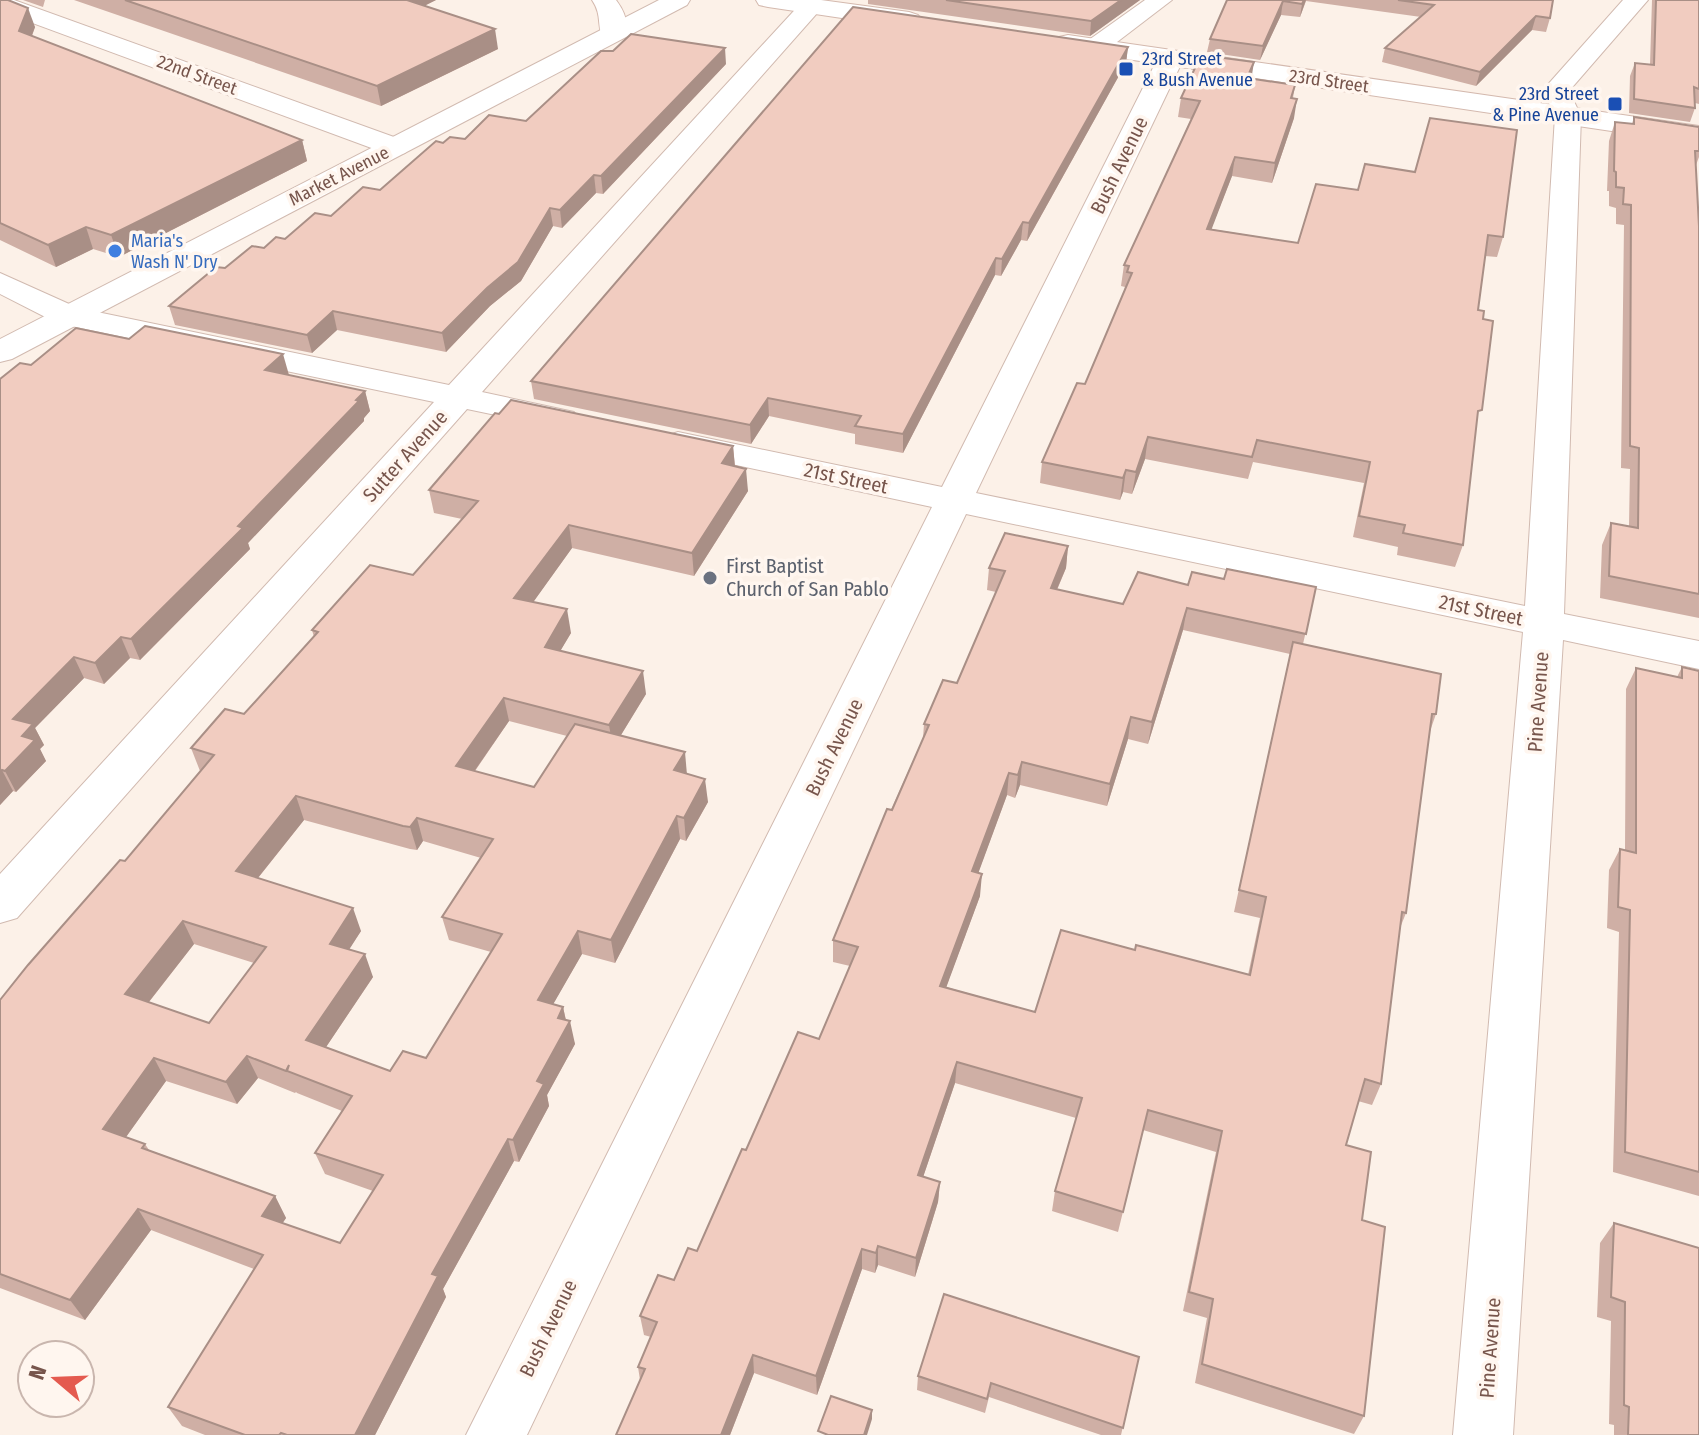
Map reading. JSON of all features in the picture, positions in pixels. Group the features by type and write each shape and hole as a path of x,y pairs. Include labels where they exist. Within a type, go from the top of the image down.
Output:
{"main road":[{"path":"604,0 613,13 613,34"},
{"name":"Market Avenue","path":"0,352 678,0"},
{"path":"768,0 937,24"},
{"name":"23rd Street","path":"1048,40 1699,135"}],"street":[{"path":"1095,47 1160,0"},
{"name":"Pine Avenue","path":"1483,1435 1544,623 1568,116 1556,90 1636,0"},
{"name":"22nd Street","path":"0,3 395,147"},
{"name":"Sutter Avenue","path":"0,905 811,6"},
{"name":"Bush Avenue","path":"496,1435 1171,58"},
{"path":"0,282 68,316 595,426"},
{"name":"21st Street","path":"641,435 1699,655"}],"building":[{"path":"0,0 28,8 19,31 302,140 111,235 86,227 48,245 0,223"},
{"path":"125,0 407,0 495,29 377,86"},
{"path":"946,0 1121,0 1091,21"},
{"path":"1227,0 1304,0 1302,4 1283,1 1263,46 1210,39"},
{"path":"1398,0 1553,0 1550,18 1536,16 1480,72 1385,48 1434,5"},
{"path":"1656,0 1699,0 1699,89 1694,87 1695,108 1634,99 1635,63 1654,65"},
{"path":"853,7 1128,47 1029,223 1023,222 1002,259 996,258 903,434 855,426 861,416 768,398 750,425 531,381"},
{"path":"631,34 725,48 601,176 594,175 560,210 550,208 518,262 442,333 333,311 307,335 169,306 216,267 225,268 252,246 264,248 276,237 285,239 315,213 331,216 363,187 380,190 436,141 443,143 450,137 465,139 489,115 526,121 601,51 613,51"},
{"path":"1201,55 1254,62 1247,78 1295,85 1291,98 1297,99 1275,163 1235,157 1207,229 1298,243 1316,184 1358,190 1365,164 1415,172 1430,118 1517,130 1503,237 1488,235 1478,310 1484,311 1483,319 1493,321 1482,410 1478,411 1463,545 1403,533 1405,525 1359,516 1370,462 1257,440 1252,457 1148,437 1136,472 1126,470 1123,478 1042,462 1077,383 1085,384 1132,273 1127,272 1129,266 1124,265 1200,101 1181,98"},
{"path":"1634,117 1699,127 1699,151 1695,151 1699,226 1699,594 1609,576 1611,523 1638,528 1639,448 1630,446 1631,205 1623,204 1624,188 1616,187 1614,171 1615,122 1634,124"},
{"path":"145,326 283,354 265,370 365,391 356,400 359,401 238,526 243,528 131,639 121,637 95,663 74,657 13,719 33,724 22,736 35,740 5,771 0,772 0,379 20,363 31,365 76,328 129,339"},
{"path":"511,400 733,446 722,463 746,469 692,553 569,525 514,598 567,609 545,647 643,671 609,725 504,698 456,766 534,787 575,724 685,752 674,770 705,779 684,818 677,816 611,940 578,931 538,1000 563,1007 558,1018 570,1021 537,1081 544,1084 513,1140 508,1139 432,1274 438,1276 355,1435 245,1435 168,1407 263,1255 138,1209 70,1300 0,1274 0,1000 120,860 125,861 214,755 191,748 225,709 244,714 318,632 312,630 370,565 413,575 478,501 429,490 495,413 499,414","holes":["296,796 403,826 410,827 417,818 493,839 442,917 502,934 426,1058 403,1051 390,1071 306,1040 365,954 330,944 353,908 236,871","183,921 266,947 209,1023 125,994","247,1056 286,1071 289,1065 287,1071 352,1096 315,1153 383,1175 340,1243 262,1216 275,1196 142,1148 145,1144 103,1129 154,1058 226,1082"]},
{"path":"1005,533 1068,546 1051,588 1123,604 1138,572 1188,585 1192,572 1224,579 1227,569 1316,587 1306,634 1187,608 1152,722 1131,717 1110,784 1022,762 1018,775 1009,773 972,871 982,874 940,986 1035,1012 1061,930 1135,950 1136,945 1250,975 1266,897 1239,890 1293,642 1441,674 1436,714 1432,714 1406,913 1402,912 1381,1084 1365,1079 1346,1145 1371,1152 1362,1220 1385,1227 1364,1416 1202,1364 1213,1299 1189,1292 1222,1131 1148,1110 1123,1212 1055,1191 1082,1098 957,1062 918,1175 940,1182 916,1258 878,1246 876,1253 862,1249 816,1376 753,1355 721,1435 616,1435 645,1369 638,1367 657,1322 640,1316 658,1275 674,1280 688,1248 697,1251 798,1032 819,1039 858,947 833,940 887,809 892,810 929,725 924,724 943,680 957,683 1005,571 989,568"},
{"path":"1682,667 1699,671 1699,1172 1625,1152 1630,910 1618,907 1620,849 1636,853 1636,668 1682,678"},
{"path":"1614,1223 1699,1248 1699,1435 1628,1435 1629,1407 1624,1405 1625,1302 1611,1297"},
{"path":"944,1294 1139,1357 1123,1428 991,1383 987,1399 918,1376"},
{"path":"831,1396 872,1410 864,1435 828,1435 818,1431"}],"place":[{"name":"23rd Street & Bush Avenue","path":"1126,69"},
{"name":"23rd Street & Pine Avenue","path":"1615,104"},
{"name":"Maria's Wash N' Dry","path":"115,251"},
{"name":"First Baptist Church of San Pablo","path":"710,578"}]}
